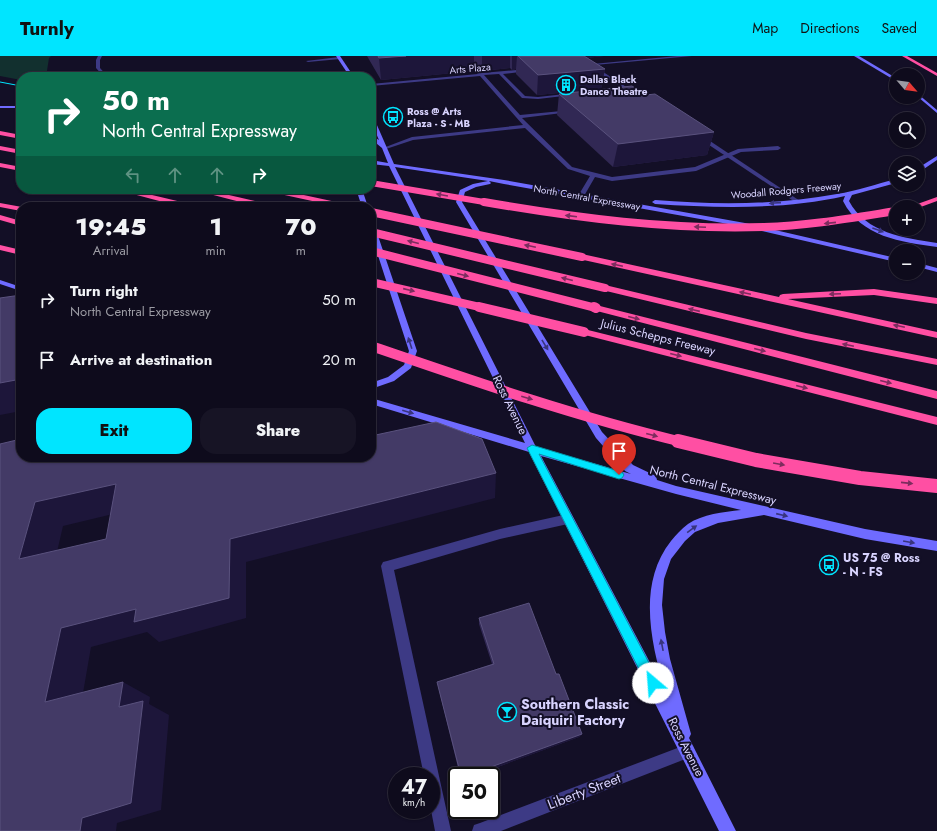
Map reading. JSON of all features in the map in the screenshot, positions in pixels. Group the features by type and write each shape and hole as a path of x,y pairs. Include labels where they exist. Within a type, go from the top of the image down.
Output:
{"highway":[{"path":"904,56 937,74"},
{"path":"0,133 16,136"},
{"path":"0,148 16,151"},
{"path":"0,165 16,168"},
{"path":"376,184 557,214 615,221 689,227 749,228 791,226 832,223 889,213"},
{"path":"138,194 171,202"},
{"path":"215,194 248,202"},
{"path":"289,194 327,202"},
{"path":"925,203 937,199"},
{"path":"0,205 16,208"},
{"path":"376,213 937,335"},
{"path":"0,217 16,222"},
{"path":"376,233 813,337 937,362"},
{"path":"0,247 16,252"},
{"path":"376,252 937,395"},
{"name":"Julius Schepps Freeway","path":"376,283 584,332 937,421"},
{"path":"768,298 874,292 937,301"},
{"path":"376,348 487,386"},
{"path":"376,354 651,435 756,460 860,478 937,486"}],"main road":[{"path":"856,56 889,76"},
{"path":"339,57 349,72"},
{"path":"925,101 937,112"},
{"path":"0,107 16,107"},
{"name":"Ross Avenue","path":"376,128 392,166 532,448 728,831"},
{"name":"Ross Avenue","path":"376,141 385,149"},
{"path":"925,166 937,158"},
{"name":"North Central Expressway","path":"376,163 504,182 745,225 889,258"},
{"path":"504,182 467,187 462,191 459,202 599,435 629,468 676,490"},
{"name":"Woodall Rodgers Freeway","path":"581,196 695,205 742,205 797,201 849,194 889,183"},
{"path":"849,194 846,201 848,209 856,218 870,227 894,236 937,245"},
{"path":"376,239 413,351 408,366 391,379 376,384"},
{"path":"925,267 937,270"},
{"path":"0,282 16,287"},
{"name":"North Central Expressway","path":"376,402 605,471 676,490 865,534 937,546"},
{"path":"688,751 665,663 655,613 659,572 672,546 694,526 713,519 765,511"}],"street":[{"path":"100,56 98,60 98,68 102,72"},
{"path":"463,56 482,75 484,80 526,126 570,168 593,175 612,178 696,169 728,155 740,150 778,148 746,154 728,155"},
{"path":"582,65 690,56"},
{"path":"308,61 339,57"},
{"path":"590,65 643,99"},
{"name":"Arts Plaza","path":"376,85 530,70"},
{"path":"500,73 524,97 538,98 577,94"},
{"path":"617,90 628,89"},
{"path":"518,117 573,111"},
{"path":"385,149 412,139 526,126"},
{"path":"694,133 797,201"},
{"path":"581,196 593,175"},
{"path":"443,831 387,566 500,534 568,519"},
{"name":"Liberty Street","path":"480,831 688,751"}],"green space":[{"path":"0,56 51,56 49,58 47,72 16,72 16,79 0,76"}],"building":[{"path":"378,56 406,56 379,58"},
{"path":"518,56 584,56 605,69 538,75"},
{"path":"632,86 646,95 655,94 714,132 618,144 559,94"},
{"path":"16,296 16,380 0,383 0,298"},
{"path":"436,422 482,439 496,473 230,539 229,598 134,622 136,609 61,628 45,702 123,682 119,707 143,701 131,803 82,818 80,831 0,831 0,444 16,440 16,462 376,462 376,435","holes":["116,484 106,539 19,559 35,502"]},
{"name":"Southern Classic Daiquiri Factory","path":"529,603 556,674 559,674 582,734 491,767 459,767 437,682 494,664 479,618"}],"tram line":[{"path":"0,82 16,85"}],"place":[{"name":"Dallas Black Dance Theatre","path":"566,85"},
{"name":"Ross @ Arts Plaza - S - MB","path":"393,117"},
{"name":"US 75 @ Ross - N - FS","path":"829,565"},
{"name":"Southern Classic Daiquiri Factory","path":"507,712"}],"route":[{"path":"619,475 532,448 653,683"}]}
